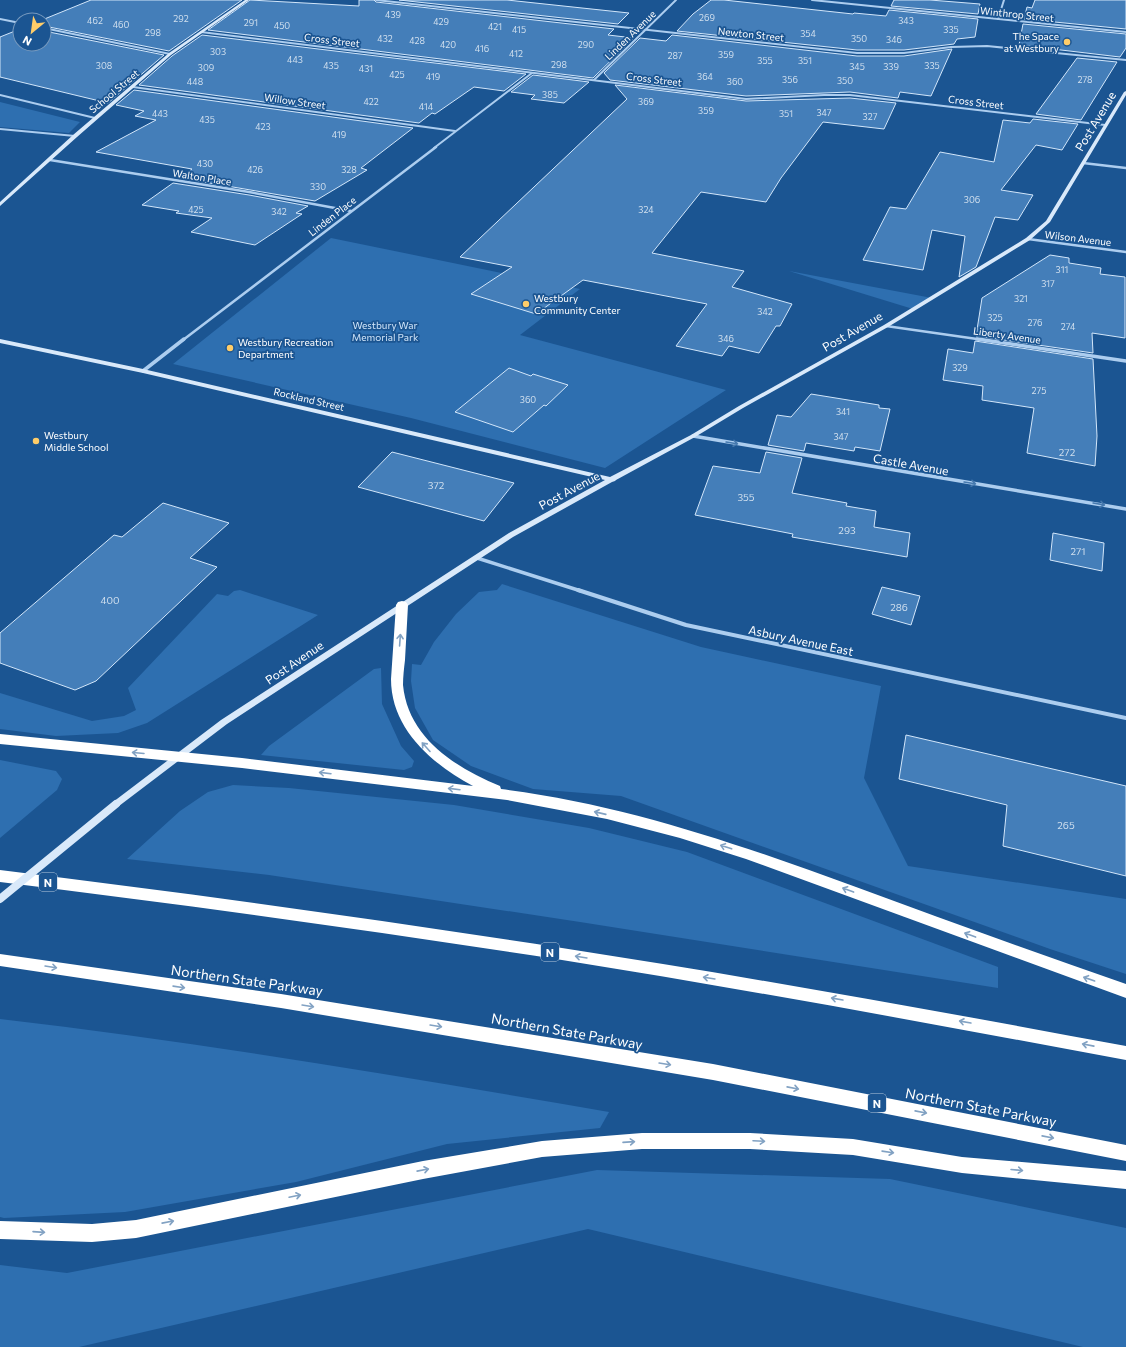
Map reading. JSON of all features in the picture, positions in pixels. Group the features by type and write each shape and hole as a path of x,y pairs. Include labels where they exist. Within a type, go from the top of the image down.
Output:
{"highway":[{"path":"402,605 397,690 408,721 417,736 429,750 444,763 484,786 507,795"},
{"path":"0,739 177,757 507,795 549,802 627,819 704,840 784,866 1043,963 1126,991"},
{"name":"N","path":"0,876 213,903 536,950 831,998 1126,1052"},
{"name":"Northern State Parkway","path":"0,960 281,1001 565,1047 721,1074 1126,1153"},
{"path":"0,1230 92,1233 136,1229 423,1170 542,1148 642,1141 750,1141 853,1147 962,1165 1126,1180"}],"main road":[{"name":"School Street","path":"0,205 95,118 170,54 247,0"},
{"name":"Post Avenue","path":"0,898 116,804 224,722 511,535 693,436 741,407 886,326 1028,240 1048,222 1126,92"},
{"name":"Rockland Street","path":"0,341 143,371 613,480"}],"street":[{"name":"Newton Street","path":"376,0 857,53 904,53 951,47 987,46 1126,60"},
{"name":"Linden Avenue","path":"594,80 676,0"},
{"name":"Winthrop Street","path":"812,0 1126,32"},
{"path":"998,19 1004,0"},
{"path":"0,19 12,21"},
{"path":"52,30 170,54"},
{"name":"Cross Street","path":"201,32 746,99 774,99 817,94 850,95 1105,125"},
{"name":"Linden Place","path":"143,371 532,73"},
{"name":"Willow Street","path":"133,86 455,131"},
{"path":"0,95 95,118"},
{"path":"0,129 75,136"},
{"name":"Walton Place","path":"50,160 249,192 351,211"},
{"path":"1083,163 1126,168"},
{"name":"Wilson Avenue","path":"1028,240 1126,252"},
{"name":"Liberty Avenue","path":"886,326 1126,361"},
{"name":"Castle Avenue","path":"693,436 1126,509"},
{"name":"Asbury Avenue East","path":"477,558 686,625 1126,718"}],"green space":[{"path":"0,102 80,122 69,133 0,127"},
{"name":"Westbury War Memorial Park","path":"331,238 580,289 520,335 726,390 605,468 411,418 173,364"},
{"path":"789,271 932,298 913,309"},
{"path":"502,584 701,647 881,686 864,778 908,866 1126,899 1126,974 1050,949 621,796 533,789 471,766 433,740 415,708 411,681 412,664 421,665 434,642 456,614 479,592 497,590"},
{"path":"240,590 318,615 147,723 118,733 56,736 0,729 0,693 92,721 124,716 136,710 128,688 217,594 228,596 234,591"},
{"path":"381,668 382,704 401,746 414,761 412,767 404,770 261,755 269,746 374,669"},
{"path":"0,760 56,771 62,779 57,790 0,838"},
{"path":"233,785 289,788 454,805 589,828 687,852 998,967 998,988 269,875 127,859 180,811 208,792"},
{"path":"0,1019 76,1028 229,1050 609,1112 600,1128 447,1144 296,1182 125,1212 4,1218 0,1217"},
{"path":"597,1170 890,1179 1126,1228 1126,1347 1083,1347 588,1229 79,1347 0,1347 0,1265 67,1273"}],"building":[{"path":"91,0 242,0 169,51 52,28 52,16"},
{"path":"250,0 359,6 359,0 374,0 376,2 614,29 608,35 634,38 593,78 208,30"},
{"path":"399,0 507,0 629,13 618,24"},
{"path":"711,0 724,0 853,14 886,16 889,10 978,19 975,37 957,39 954,44 904,50 857,50 677,31 693,14"},
{"path":"894,0 930,0 980,4 978,14 891,6"},
{"path":"1035,0 1126,0 1126,29 1024,19 1027,7 1032,8"},
{"name":"The Space at Westbury","path":"1023,24 1126,34 1126,48 1120,57 1019,45"},
{"path":"12,32 12,52 52,52 52,33 164,55 108,103 0,77 0,37"},
{"path":"202,35 526,74 504,91 474,87 435,114 432,113 419,123 139,85 172,56"},
{"path":"672,35 857,56 904,56 952,49 931,96 900,92 898,98 850,92 746,96 610,80 604,73 640,38 666,41"},
{"path":"1077,58 1117,62 1081,120 1036,114"},
{"path":"533,75 589,82 564,103 531,99 535,95 511,92"},
{"path":"615,85 746,101 850,98 896,103 884,129 823,122 781,178 766,202 701,192 652,253 744,271 732,287 792,304 780,326 776,326 759,353 729,346 722,356 676,346 707,304 583,280 536,314 471,294 512,267 460,257 627,99"},
{"path":"134,90 413,128 361,168 367,170 315,201 180,178 192,169 96,152 156,120 135,116 144,111 116,105"},
{"path":"1033,119 1078,124 1062,150 1036,145 1001,190 1033,195 1018,220 995,217 976,267 959,277 965,236 932,230 923,270 863,260 890,207 906,209 940,152 994,162 1003,120 1030,123"},
{"path":"173,183 308,206 296,213 302,214 255,245 191,232 212,218 176,213 179,211 142,205"},
{"path":"1050,255 1069,258 1069,263 1101,268 1100,274 1125,277 1125,338 1092,333 1093,353 976,336 982,298"},
{"path":"975,341 1093,359 1097,436 1095,466 1027,453 1034,408 982,400 983,386 943,380 948,349 973,353"},
{"path":"509,368 531,376 533,374 568,385 546,406 544,405 513,432 455,412"},
{"path":"811,394 879,405 879,408 890,409 880,451 855,447 854,451 806,443 804,451 768,445 777,415 791,417"},
{"path":"392,452 514,483 484,521 358,487"},
{"path":"766,452 802,458 792,493 847,503 846,506 876,511 874,527 910,533 907,557 792,537 793,534 695,515 713,466 760,473"},
{"path":"163,503 229,523 190,558 217,567 96,681 75,690 0,663 0,633 114,535 122,537"},
{"path":"1053,533 1104,543 1102,571 1050,560"},
{"path":"882,587 920,596 911,625 872,614"},
{"path":"906,735 1126,786 1126,876 1003,846 1007,805 899,779"}],"place":[{"name":"The Space at Westbury","path":"1067,42"},
{"name":"Westbury Community Center","path":"526,304"},
{"name":"Westbury Recreation Department","path":"230,348"},
{"name":"Westbury Middle School","path":"36,441"}]}
